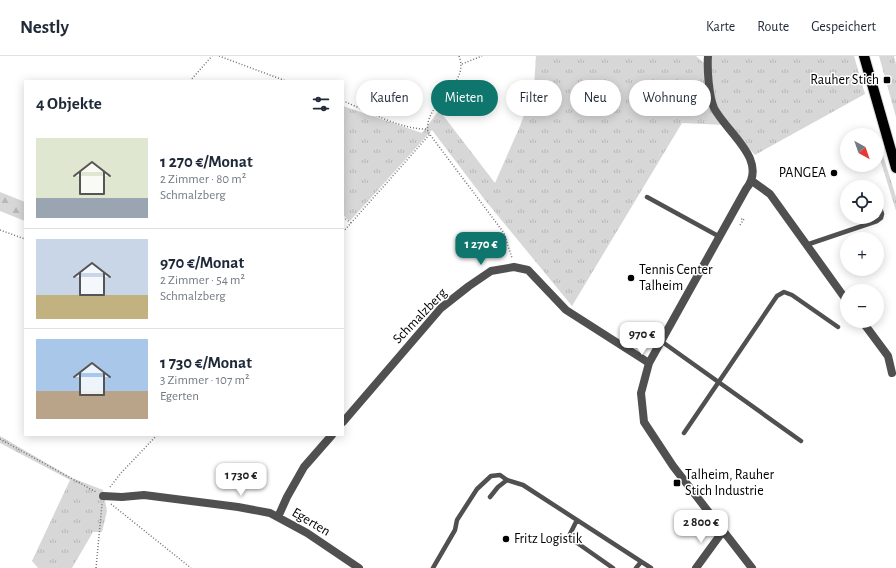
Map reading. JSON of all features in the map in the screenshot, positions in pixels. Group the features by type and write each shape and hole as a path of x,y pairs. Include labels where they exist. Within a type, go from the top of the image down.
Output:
{"main road":[{"path":"864,56 896,168"}],"street":[{"path":"708,56 710,86 714,107 750,157 754,168 752,181 649,363 641,393 644,422 673,466 752,568"},
{"path":"752,181 770,194 840,291"},
{"path":"514,267 528,270 566,310 649,363"},
{"name":"Schmalzberg","path":"344,421 441,308 491,271 514,267"},
{"path":"867,328 888,356 892,373"},
{"path":"278,517 287,497 304,467 331,436"},
{"name":"Egerten","path":"103,496 122,498 144,495 238,506 278,517 306,533 359,568"},
{"path":"696,568 722,531"}],"lane":[{"path":"647,197 720,237"},
{"path":"806,245 868,224"},
{"path":"684,433 777,296 784,292 792,295 838,328"},
{"path":"662,342 801,441"},
{"path":"433,568 455,530 457,520 477,489 491,476 500,475 507,480 523,485 650,568"},
{"path":"490,497 498,487 507,480"},
{"path":"577,520 570,534 573,540 613,568"},
{"path":"636,568 641,562"}],"path":[{"path":"191,80 212,56"},
{"path":"219,56 283,80"},
{"path":"459,56 462,64 462,70 428,119 428,129 430,134 504,234 514,267"},
{"path":"462,64 482,56"},
{"path":"344,102 406,126 418,129 428,129"},
{"path":"344,231 430,134"},
{"path":"344,218 351,223"},
{"path":"0,230 24,239"},
{"path":"96,568 103,496 121,473 156,436"},
{"path":"0,439 103,496 191,568"}],"green space":[{"path":"536,56 696,56 707,66 709,80 629,80 629,116 711,116 711,99 712,107 725,125 682,123 572,306 485,200 432,130 350,221 344,216 344,106 356,110 356,116 372,116 422,133 435,116 444,116 495,183 524,116 562,116 562,80 534,80"},
{"path":"710,56 854,56 865,94 755,155 737,136 715,107"},
{"path":"879,56 894,56 896,65 896,117"},
{"path":"884,158 896,197 896,211 884,172"},
{"path":"0,192 24,202 24,221 0,211"},
{"path":"0,436 72,478 103,490 107,511 102,532 93,532 72,568 38,568 32,561 70,480 0,443"}],"place":[{"name":"Rauher Stich","path":"887,80"},
{"name":"PANGEA","path":"834,173"},
{"name":"Tennis Center Talheim","path":"631,278"},
{"name":"Talheim, Rauher Stich Industrie","path":"677,483"},
{"name":"Fritz Logistik","path":"506,539"}]}
